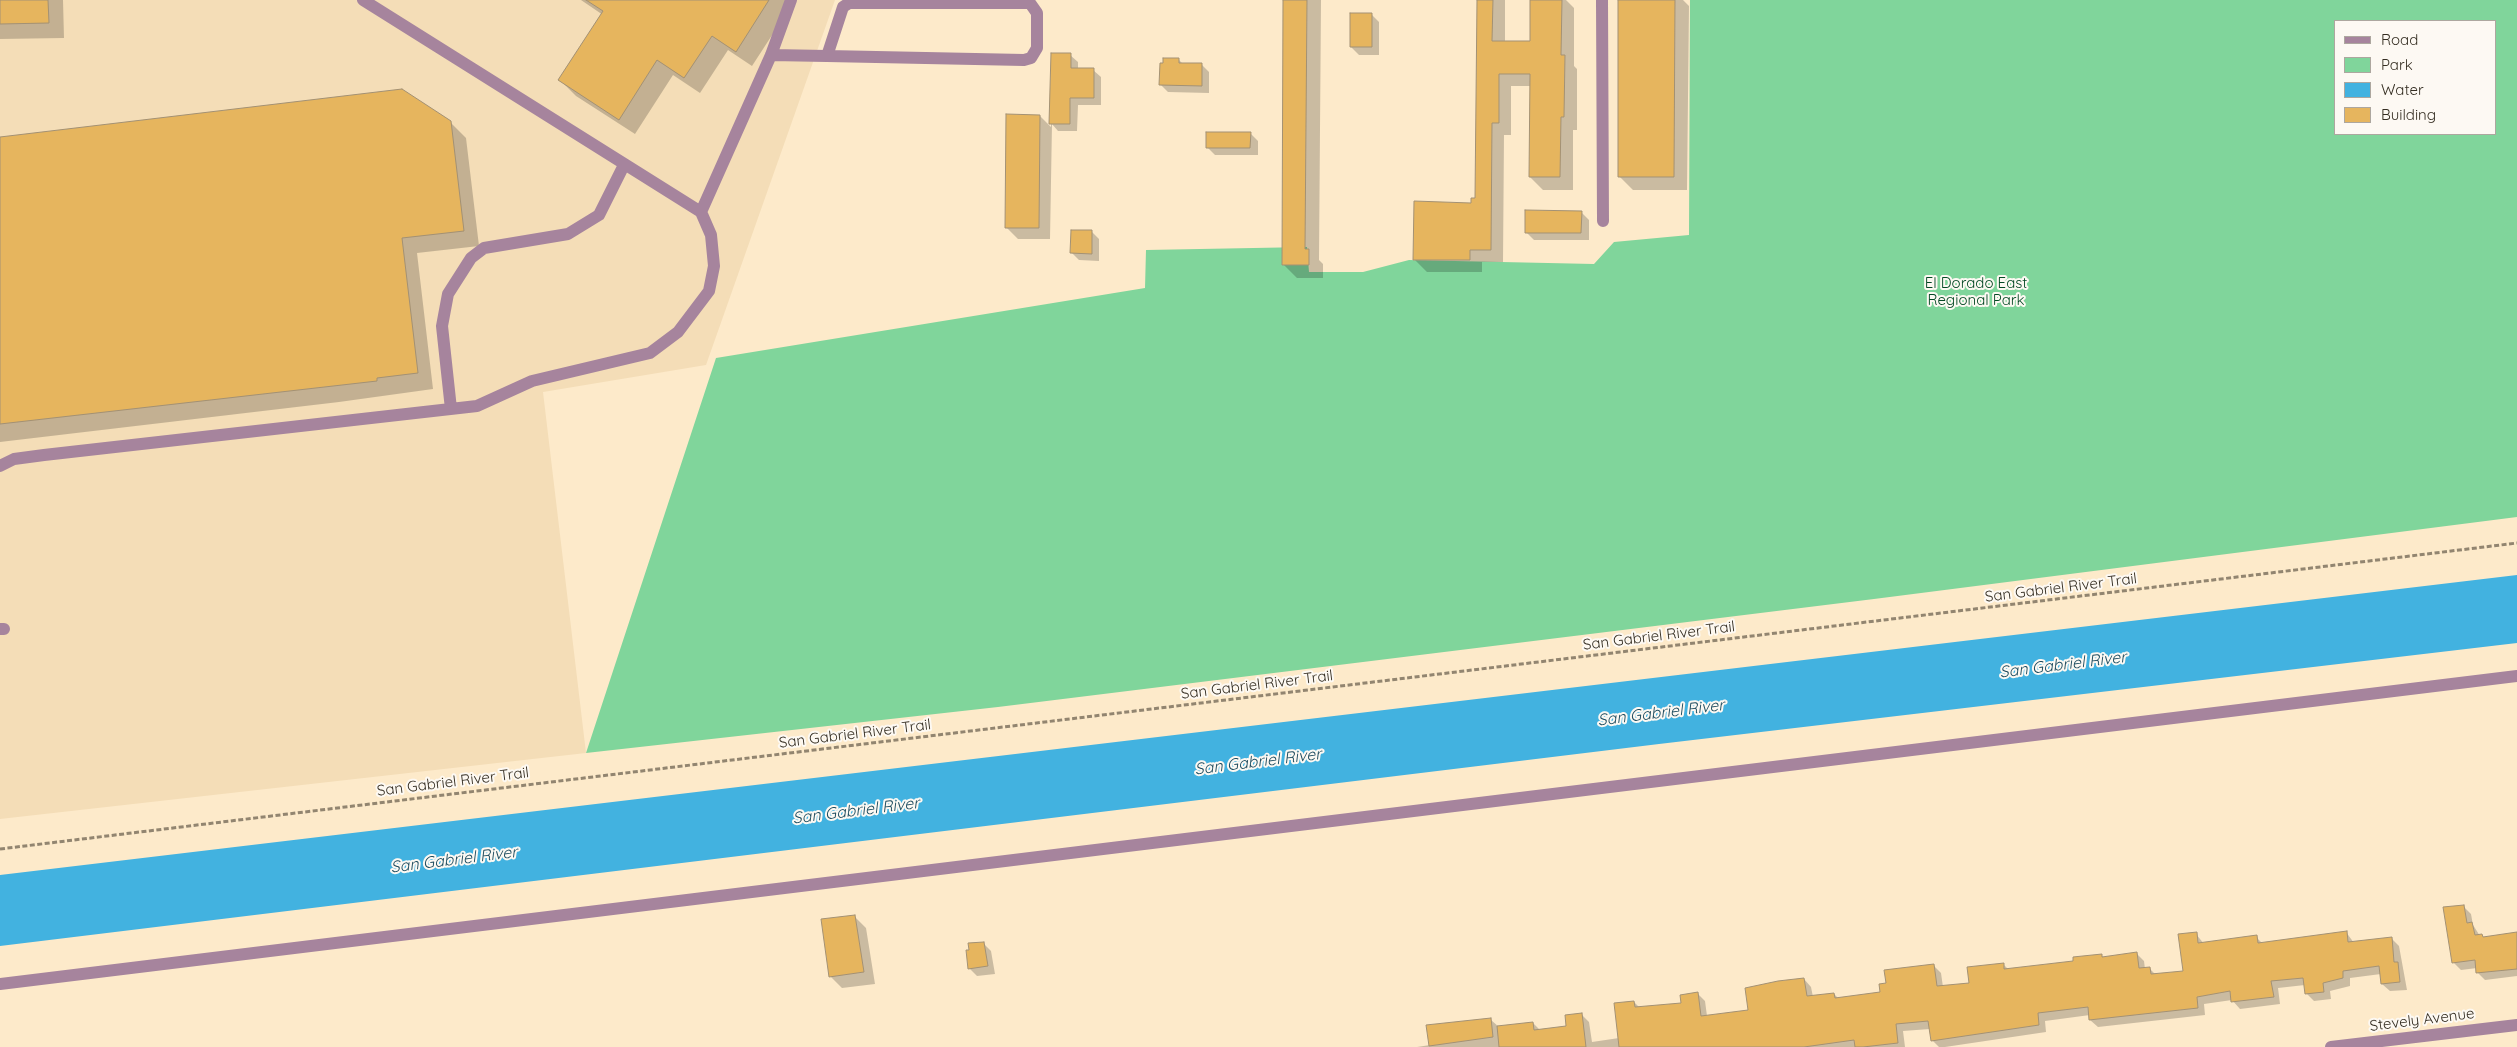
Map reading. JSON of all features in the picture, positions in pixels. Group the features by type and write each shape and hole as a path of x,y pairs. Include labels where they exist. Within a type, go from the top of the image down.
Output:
{"street":[{"path":"0,466 14,460 44,455 477,406 490,402 532,381 650,353 678,332 709,290 714,266 711,235 701,212 362,0"},
{"path":"701,212 771,55 791,0"},
{"path":"1602,0 1603,221"},
{"path":"771,55 1024,60 1031,58 1036,48 1037,4 849,3 843,7 827,56"},
{"path":"451,409 442,326 448,294 471,258 484,248 568,234 599,214 624,165"},
{"path":"0,984 2517,676"},
{"name":"Stevely Avenue","path":"2332,1047 2418,1043 2517,1025"}],"path":[{"name":"San Gabriel River Trail","path":"0,849 2517,543"}],"shaded area":[{"path":"0,0 835,0 706,365 543,392 586,753 0,819"}],"green space":[{"name":"El Dorado East Regional Park","path":"1690,0 2517,0 2517,517 1874,599 998,707 586,753 716,358 1145,288 1146,250 1307,247 1309,272 1363,272 1409,260 1594,264 1614,242 1689,235"}],"water":[{"name":"San Gabriel River","path":"2517,575 2517,643 1659,744 0,946 0,875"}],"building":[{"path":"0,0 48,0 49,23 0,24"},
{"path":"586,0 769,0 736,52 712,36 684,78 657,60 619,120 558,80 603,11"},
{"path":"1283,0 1307,0 1305,249 1309,249 1309,265 1282,265"},
{"path":"1477,0 1493,0 1492,41 1530,41 1530,0 1562,0 1561,55 1565,55 1564,117 1561,117 1560,177 1529,177 1530,74 1499,74 1499,123 1492,123 1491,250 1470,250 1470,260 1413,260 1414,201 1471,203 1471,198 1475,198"},
{"path":"1618,0 1675,0 1674,177 1618,177"},
{"path":"1350,13 1372,13 1372,47 1350,47"},
{"path":"1051,53 1071,53 1071,68 1094,68 1094,98 1070,98 1070,124 1049,124"},
{"path":"1163,58 1179,58 1179,63 1202,63 1202,86 1159,85 1160,63 1163,63"},
{"path":"402,89 451,121 464,231 402,238 418,373 377,378 377,381 0,424 0,137"},
{"path":"1006,114 1040,115 1039,228 1005,228"},
{"path":"1206,132 1251,132 1250,148 1206,148"},
{"path":"1525,210 1582,211 1581,233 1525,233"},
{"path":"1071,230 1092,230 1092,254 1070,253"},
{"path":"2464,905 2467,923 2472,922 2475,935 2482,934 2483,937 2517,932 2517,969 2476,973 2475,960 2452,963 2443,907"},
{"path":"855,915 864,972 829,977 821,919"},
{"path":"2347,931 2348,942 2392,937 2394,962 2398,962 2400,982 2381,984 2379,966 2343,971 2343,978 2323,983 2324,992 2305,994 2303,978 2271,981 2274,997 2231,1002 2230,991 2197,997 2198,1008 2089,1020 2088,1007 2038,1013 2039,1025 1931,1041 1928,1021 1896,1024 1898,1043 1863,1047 1855,1047 1854,1040 1804,1047 1619,1047 1614,1003 1634,1001 1635,1007 1681,1003 1680,995 1698,992 1701,1016 1748,1010 1745,988 1778,981 1804,978 1807,996 1834,993 1835,998 1880,992 1879,984 1886,983 1884,970 1934,964 1937,986 1969,983 1967,967 2004,963 2004,969 2073,961 2073,957 2102,954 2102,957 2137,952 2139,968 2150,967 2151,974 2183,971 2178,934 2197,932 2198,943 2257,935 2258,943"},
{"path":"984,942 988,966 968,969 966,950 969,950 968,943"},
{"path":"1582,1013 1586,1047 1499,1047 1497,1026 1533,1022 1534,1030 1566,1026 1565,1015"},
{"path":"1491,1018 1493,1037 1429,1046 1426,1025"}]}
